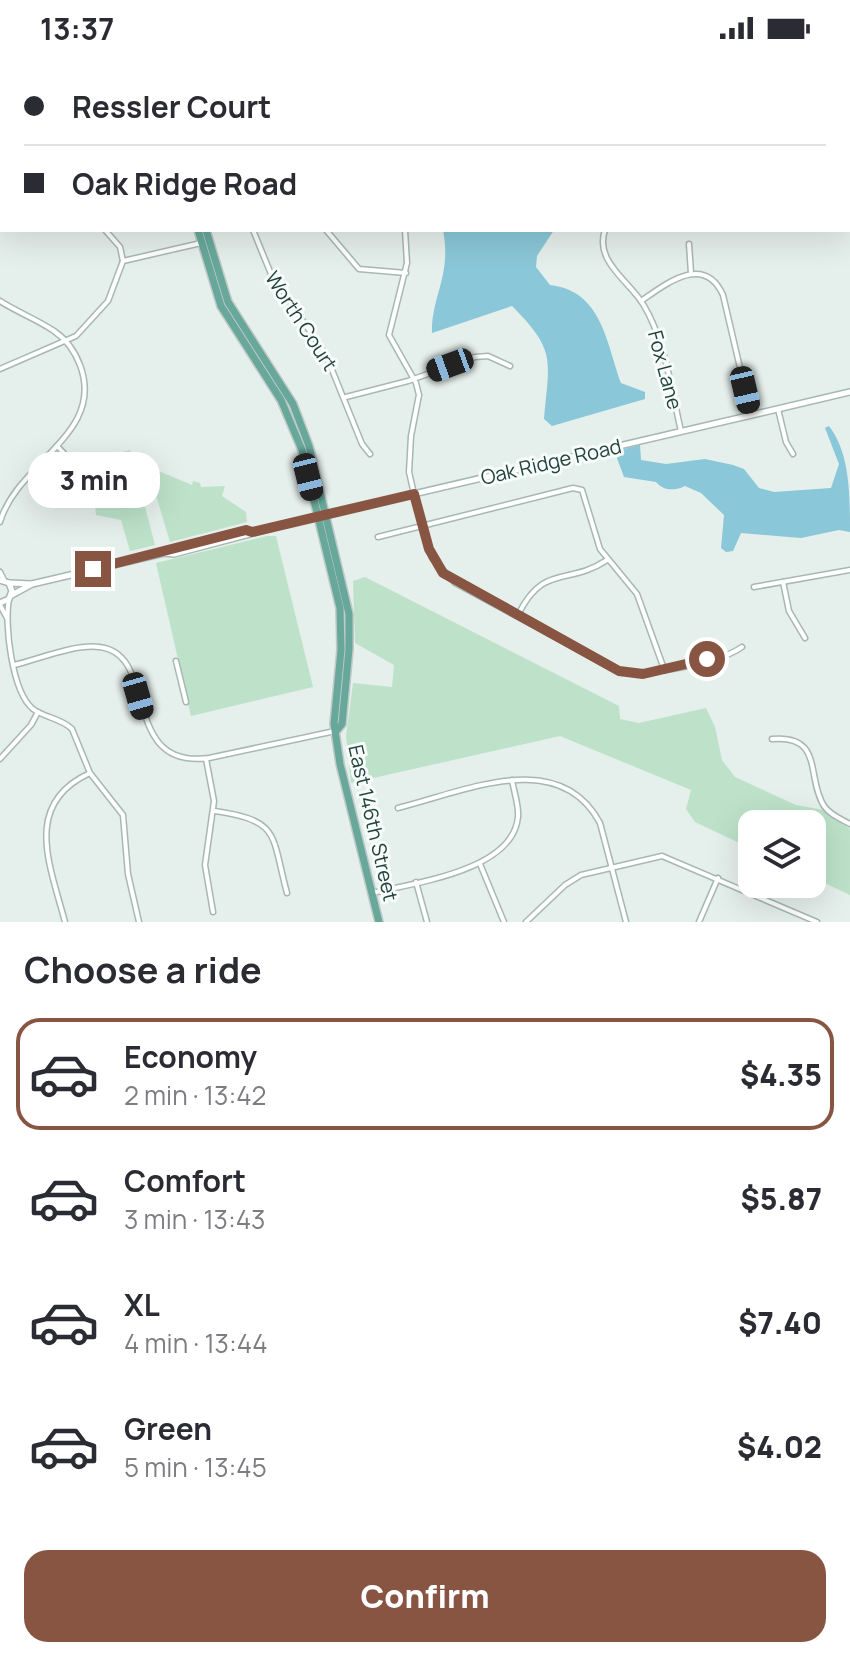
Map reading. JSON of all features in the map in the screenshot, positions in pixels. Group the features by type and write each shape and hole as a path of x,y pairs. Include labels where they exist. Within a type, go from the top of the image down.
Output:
{"main road":[{"path":"199,232 205,242"},
{"path":"205,242 206,232"},
{"name":"East 146th Street","path":"205,242 233,311 298,414 349,622 342,724 337,730 342,777 379,922"}],"street":[{"path":"0,369 67,343 104,307 123,261 120,247 107,232"},
{"name":"Worth Court","path":"256,232 271,274 326,355 346,397 362,444 370,454"},
{"path":"328,232 359,269 406,273"},
{"path":"405,232 406,273 389,335 414,379 419,395 411,436 409,472 432,558 443,573 619,671 643,674 728,654 742,647"},
{"name":"Fox Lane","path":"605,232 602,243 605,258 641,301 659,340 681,431"},
{"path":"123,261 205,242"},
{"path":"689,244 691,273"},
{"path":"641,301 691,273 709,277 721,290 751,415"},
{"path":"0,301 53,330 67,343 81,368 84,397 76,424 19,483 0,522"},
{"path":"346,397 414,379 475,357 488,356 510,366"},
{"name":"Oak Ridge Road","path":"0,604 32,584 248,537 252,532 850,392"},
{"path":"778,409 786,442 793,454"},
{"path":"57,446 91,482"},
{"path":"378,537 573,488 582,490 598,543 607,560 637,594 664,669"},
{"path":"518,615 539,584 590,569 607,560"},
{"path":"754,587 850,570"},
{"path":"0,572 10,598 7,618 23,698 38,712 72,729 90,773 123,815 128,874 139,922"},
{"name":"Oak Ridge Road","path":"4,581 32,584"},
{"path":"783,582 789,611 805,638"},
{"path":"0,604 7,618"},
{"path":"14,665 93,647 114,651 130,668 154,738 177,756 206,759 337,730"},
{"path":"176,661 186,702"},
{"path":"0,759 31,725 38,712"},
{"path":"772,739 791,739 805,748 822,803 850,824"},
{"path":"206,759 215,811 205,865 213,912"},
{"path":"65,922 47,849 51,809 64,787 90,773"},
{"path":"372,893 480,864 507,841 517,824 519,812 512,780"},
{"path":"398,808 512,780 549,780 581,797 600,823 626,922"},
{"path":"215,811 246,815 266,828 273,840 287,893"},
{"path":"526,922 565,885 581,875 666,857 817,922"},
{"path":"480,864 504,922"},
{"path":"699,922 718,878"},
{"path":"416,882 427,922"}],"green space":[{"path":"130,450 155,545 130,551 121,520 96,515 92,473 105,461 105,456"},
{"path":"156,470 192,485 193,481 200,483 201,487 225,486 222,496 246,512 247,522 170,542 150,475"},
{"path":"276,536 313,687 191,716 156,563"},
{"path":"365,577 619,706 620,719 639,723 706,708 715,727 722,760 735,777 796,805 824,810 738,810 738,842 695,822 686,809 691,790 560,736 351,783 346,736 353,683 392,687 394,665 355,643 353,581"},
{"path":"826,811 850,829 850,895 826,884"}],"water":[{"path":"443,232 553,232 537,256 536,267 550,285 567,289 581,297 591,308 606,336 621,383 645,392 645,399 552,426 544,419 547,357 537,334 512,306 432,333 445,246"},
{"path":"829,426 845,462 850,532 839,530 801,538 741,533 733,551 726,552 721,548 724,515 701,493 685,486 669,489 656,482 624,477 617,458 620,450 640,445 641,460 666,464 705,459 733,465 744,469 759,488 774,492 831,488 839,464 825,428"}],"route":[{"path":"93,569 246,530 252,532 414,494 432,558 455,583 619,671 643,674 707,659"}]}
